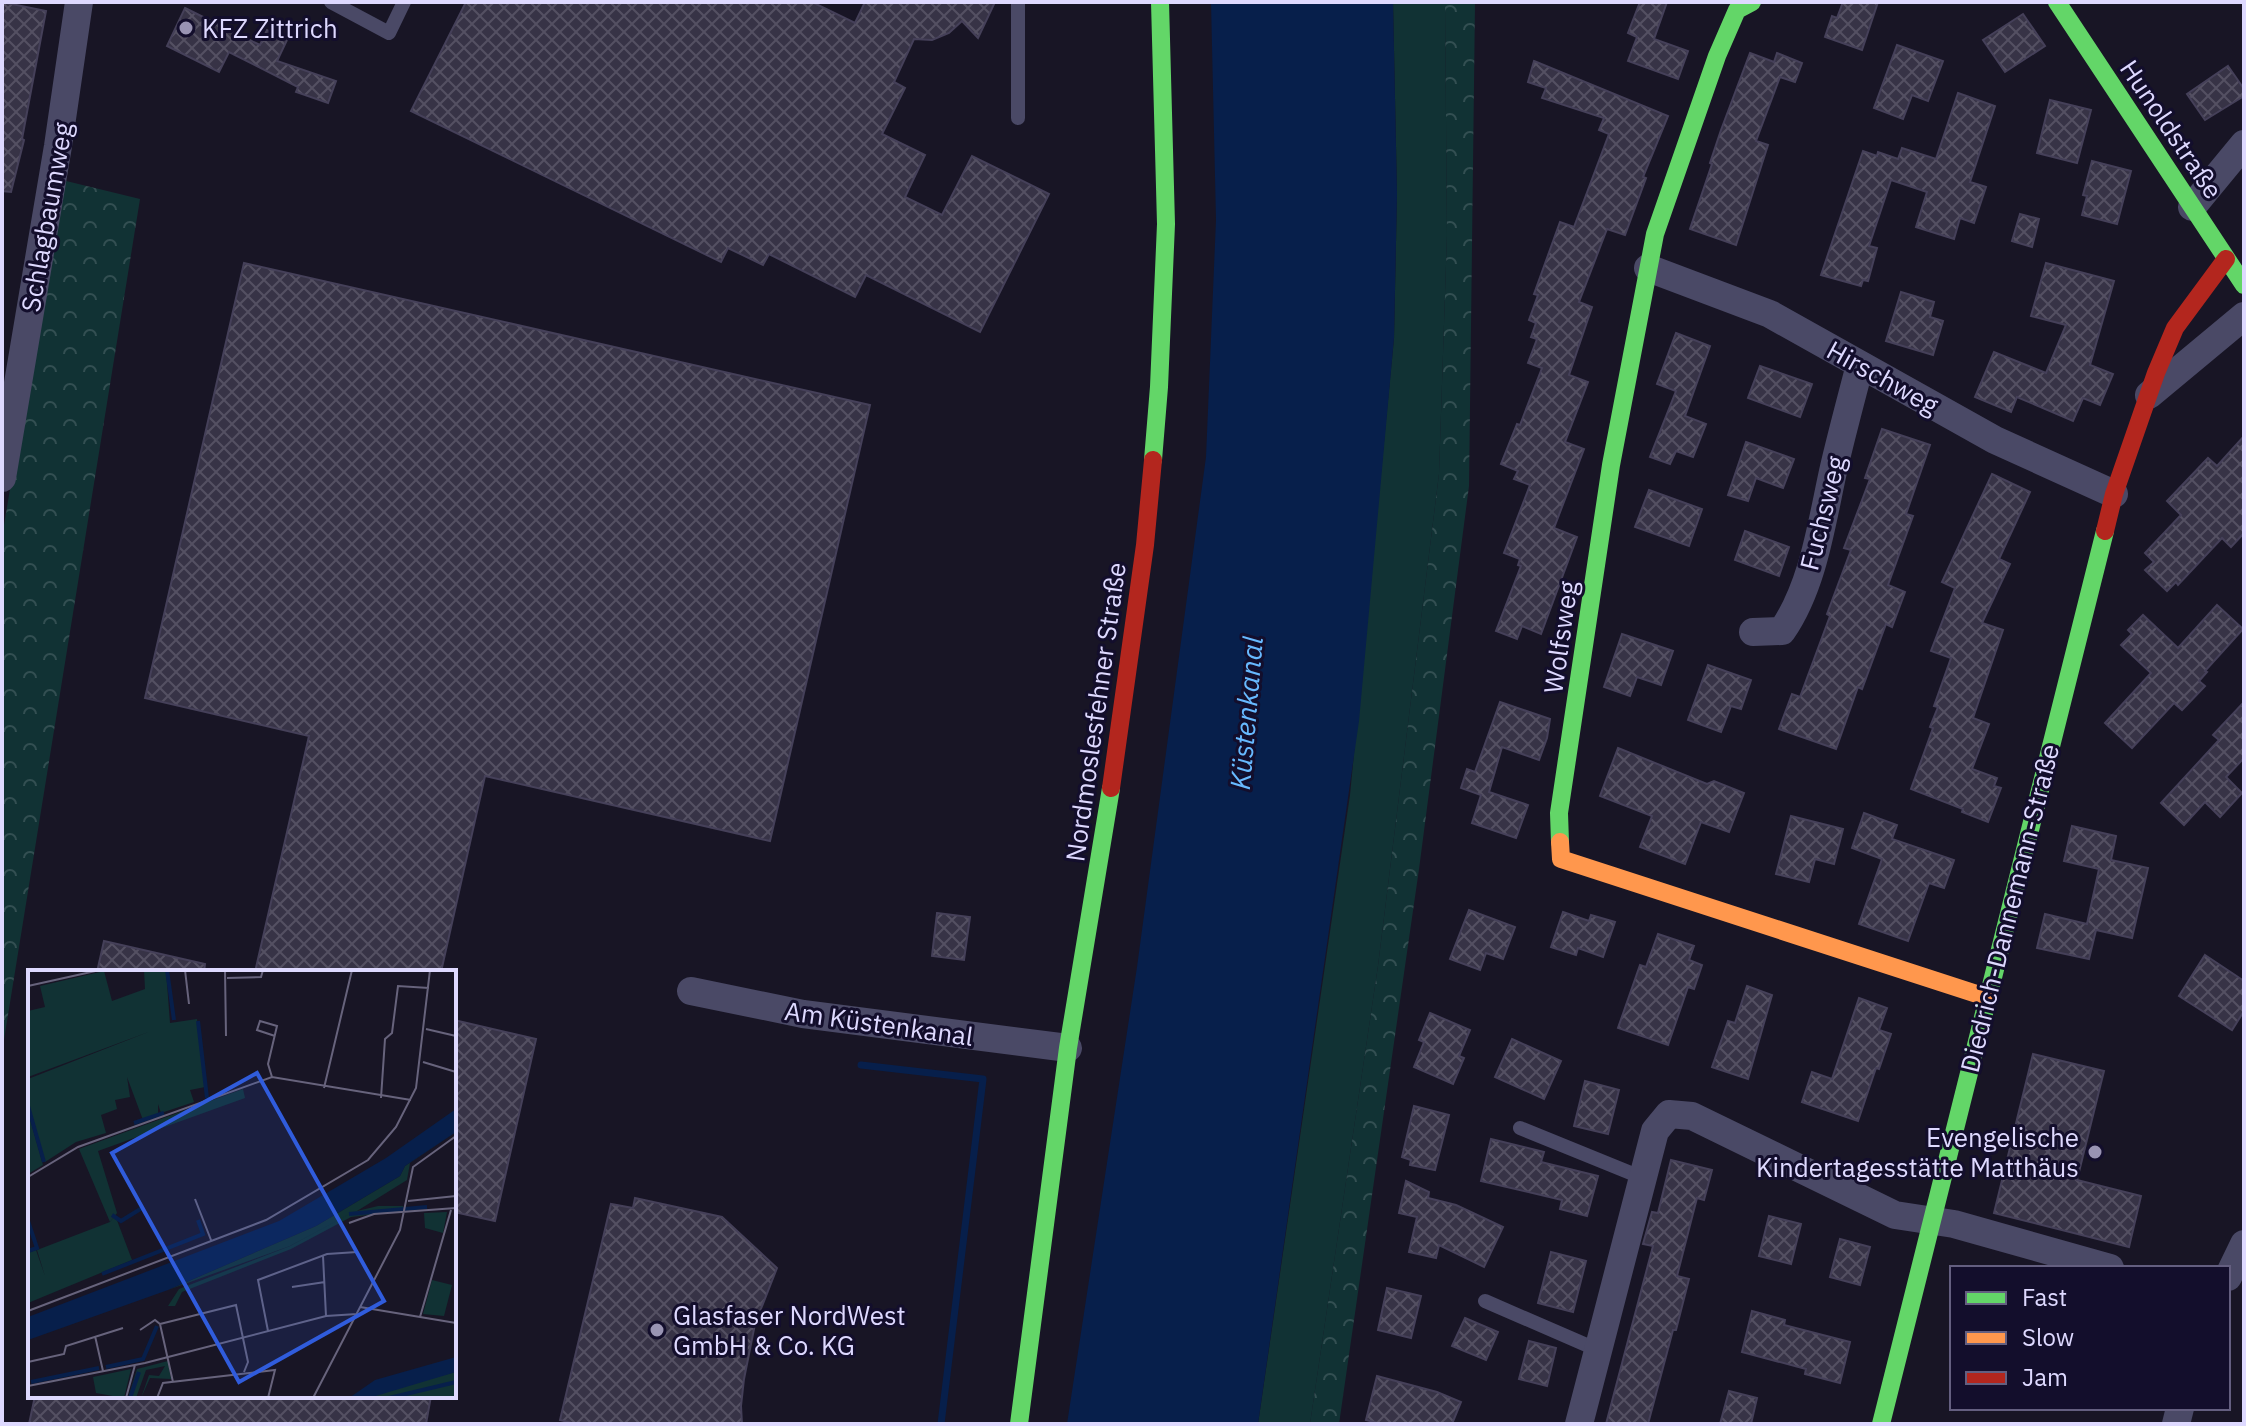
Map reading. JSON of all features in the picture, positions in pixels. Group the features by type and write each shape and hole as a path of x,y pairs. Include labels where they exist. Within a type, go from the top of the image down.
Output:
{"street":[{"name":"Schlagbaumweg","path":"2,478 79,2"},
{"name":"Nordmoslesfehner Straße","path":"1019,1424 1068,1048 1121,725 1145,545 1159,387 1166,224 1160,2"},
{"name":"Wolfsweg","path":"1752,2 1737,10 1717,56 1655,234 1611,465 1559,813 1561,859 1986,997"},
{"name":"Hunoldstraße","path":"2057,2 2244,285"},
{"path":"2192,207 2244,144"},
{"name":"Diedrich-Dannemann-Straße","path":"1881,1424 2114,494 2175,328 2226,259"},
{"name":"Hirschweg","path":"1648,268 1770,314 1995,440 2114,494"},
{"path":"2148,395 2244,316"},
{"name":"Fuchsweg","path":"1753,632 1782,631 1793,615 1818,545 1860,365"},
{"name":"Am Küstenkanal","path":"691,991 803,1014 1068,1048"},
{"path":"1579,1424 1655,1131 1669,1114 1692,1116 1895,1215 1954,1224 2103,1266"},
{"path":"2230,1273 2244,1244"}],"lane":[{"path":"331,2 389,33 404,2"},
{"path":"1018,2 1018,118"},
{"path":"1520,1128 1643,1178"},
{"path":"1485,1301 1598,1350"}],"green space":[{"path":"1393,2 1445,2 1447,235 1439,474 1378,966 1310,1424 1258,1424 1350,795 1394,338 1397,194"},
{"path":"1445,2 1475,2 1469,486 1419,869 1339,1424 1310,1424 1378,966 1439,474 1447,235"},
{"path":"62,180 140,199 2,1052 2,537"}],"water":[{"name":"Küstenkanal","path":"1211,2 1393,2 1397,194 1394,338 1359,721 1258,1424 1067,1424 1137,967 1206,457 1216,220"}],"building":[{"path":"2,2 46,11 24,140 11,192 2,191"},
{"path":"466,2 812,2 855,23 865,2 995,2 978,38 962,21 949,33 932,40 914,39 894,82 905,88 882,134 925,155 905,197 942,215 972,156 1049,194 980,332 866,275 855,297 769,254 763,265 728,248 721,262 411,111"},
{"path":"1640,2 1667,2 1654,39 1688,51 1678,79 1628,61 1637,37 1628,33"},
{"path":"1843,2 1878,2 1862,50 1825,37 1832,16 1837,18"},
{"path":"185,8 260,45 267,30 287,40 277,61 336,81 328,103 296,92 298,87 229,52 219,72 167,46"},
{"path":"2023,14 2045,46 2005,72 1983,40"},
{"path":"1897,45 1943,61 1928,101 1912,95 1903,119 1874,108"},
{"path":"1750,53 1774,62 1777,53 1802,63 1795,82 1780,77 1756,141 1768,145 1736,245 1690,229 1721,130"},
{"path":"1534,61 1668,116 1643,177 1646,178 1625,235 1607,229 1579,302 1592,307 1569,375 1588,382 1565,442 1584,449 1554,528 1577,537 1541,634 1522,626 1517,639 1496,631 1521,566 1518,565 1520,559 1504,553 1530,485 1514,479 1518,471 1501,464 1542,368 1528,363 1537,339 1531,337 1536,323 1529,320 1538,295 1534,294 1560,222 1574,227 1609,134 1599,130 1604,118 1542,98 1546,88 1528,82"},
{"path":"2228,66 2244,89 2244,96 2205,120 2187,94"},
{"path":"1958,93 1995,106 1970,182 1986,187 1974,223 1960,218 1954,239 1916,227 1927,192 1891,180 1869,246 1877,248 1868,281 1863,280 1861,286 1821,275 1863,151 1898,159 1902,148 1936,159"},
{"path":"2050,100 2091,110 2077,163 2037,153"},
{"path":"2092,161 2131,171 2117,224 2082,215 2087,196 2083,195"},
{"path":"2020,214 2039,219 2032,247 2012,241"},
{"path":"244,263 870,405 770,841 485,776 441,970 255,970 309,736 145,698"},
{"path":"2046,263 2114,281 2090,365 2113,374 2100,405 2083,398 2073,421 2017,397 2011,412 1975,397 1994,352 2046,373 2066,325 2031,316"},
{"path":"1901,292 1934,302 1930,317 1943,321 1933,355 1886,341"},
{"path":"1676,333 1710,346 1685,416 1706,424 1693,457 1676,451 1670,464 1650,457 1676,391 1657,384"},
{"path":"1760,366 1812,384 1800,417 1748,398"},
{"path":"1882,429 1930,445 1906,514 1913,516 1888,585 1905,592 1892,627 1886,624 1862,689 1858,687 1836,749 1779,729 1792,694 1800,697 1830,616 1827,614 1851,550 1844,548 1870,479 1865,478"},
{"path":"2244,436 2244,533 2231,547 2222,538 2178,585 2176,582 2167,591 2145,570 2154,562 2145,553 2181,515 2167,501 2208,458 2217,466"},
{"path":"1746,442 1794,459 1783,488 1756,478 1748,501 1728,495"},
{"path":"1992,474 2030,492 1999,559 2010,564 1982,623 2003,630 1973,718 1989,724 1972,769 1997,778 1994,786 2001,788 1988,822 1911,789 1933,728 1930,727 1938,707 1934,706 1951,658 1931,651 1955,588 1942,582"},
{"path":"1649,490 1702,509 1689,546 1635,527"},
{"path":"1745,531 1789,547 1779,576 1735,560"},
{"path":"2217,605 2243,629 2205,671 2199,681 2205,686 2182,710 2174,703 2132,748 2105,723 2151,673 2121,645 2132,634 2128,630 2143,615 2178,648"},
{"path":"1622,634 1673,651 1661,685 1637,677 1630,696 1604,687"},
{"path":"1708,665 1751,680 1741,709 1731,706 1721,732 1688,720"},
{"path":"1500,702 1550,719 1539,760 1502,747 1489,792 1528,805 1516,838 1472,823 1481,795 1461,788 1467,769 1475,772"},
{"path":"2244,702 2244,758 2226,777 2242,793 2220,817 2205,802 2184,825 2161,803 2219,740 2213,735"},
{"path":"1618,748 1707,784 1714,781 1744,793 1729,832 1701,822 1685,864 1640,847 1652,816 1600,796"},
{"path":"1864,813 1897,825 1892,839 1954,860 1944,888 1929,883 1908,941 1859,924 1882,859 1852,848"},
{"path":"1791,816 1843,829 1834,864 1815,859 1809,882 1776,874"},
{"path":"2072,826 2116,836 2111,860 2148,868 2132,938 2096,930 2089,959 2037,948 2045,914 2087,924 2099,869 2064,861"},
{"path":"1469,910 1515,927 1503,959 1486,953 1480,970 1450,959"},
{"path":"1563,912 1589,921 1591,915 1615,922 1603,957 1578,948 1576,955 1551,947"},
{"path":"937,913 970,917 964,960 932,956"},
{"path":"1658,934 1694,946 1689,960 1702,965 1694,989 1688,987 1668,1045 1618,1028 1640,965 1646,967"},
{"path":"104,941 205,964 204,970 97,970"},
{"path":"2205,955 2244,981 2244,1011 2232,1030 2179,996"},
{"path":"1747,986 1772,995 1748,1079 1712,1067 1728,1021 1735,1023"},
{"path":"1859,998 1887,1008 1879,1030 1891,1034 1858,1121 1802,1102 1812,1072 1832,1079"},
{"path":"1430,1013 1470,1030 1459,1056 1464,1058 1453,1084 1414,1067 1424,1042 1419,1040"},
{"path":"456,1020 536,1039 495,1221 456,1212"},
{"path":"1512,1039 1561,1061 1544,1099 1495,1077"},
{"path":"2033,1054 2104,1071 2077,1180 2141,1196 2129,1247 1994,1213"},
{"path":"1585,1081 1619,1090 1608,1134 1574,1126"},
{"path":"1414,1106 1449,1115 1435,1170 1410,1165 1411,1160 1402,1157"},
{"path":"1491,1139 1544,1152 1541,1162 1598,1176 1587,1216 1560,1209 1562,1200 1481,1181"},
{"path":"1671,1160 1712,1170 1704,1200 1697,1198 1677,1276 1689,1279 1648,1424 1606,1424 1653,1246 1643,1244 1652,1212 1658,1213"},
{"path":"1406,1181 1429,1192 1428,1198 1456,1205 1503,1227 1484,1267 1439,1245 1436,1258 1409,1252 1417,1217 1399,1213"},
{"path":"635,1198 722,1217 777,1268 755,1324 744,1379 742,1424 576,1424 560,1420 611,1204 633,1208"},
{"path":"1769,1216 1801,1224 1791,1264 1759,1256"},
{"path":"1840,1239 1870,1247 1860,1285 1830,1277"},
{"path":"1551,1252 1586,1261 1573,1312 1538,1303"},
{"path":"1387,1288 1421,1296 1411,1338 1378,1330"},
{"path":"1752,1311 1785,1320 1784,1325 1850,1342 1840,1383 1805,1374 1806,1369 1742,1352"},
{"path":"1465,1318 1498,1332 1486,1360 1452,1346"},
{"path":"1529,1341 1556,1348 1547,1386 1519,1379"},
{"path":"1377,1376 1437,1392 1461,1402 1452,1424 1382,1424 1366,1420"},
{"path":"1729,1391 1757,1398 1751,1424 1720,1424"},
{"path":"35,1398 431,1398 426,1424 29,1424"}],"waterway":[{"path":"861,1065 983,1079 941,1424"}],"traffic: fast":[{"path":"1153,460 1166,224 1160,2"},
{"path":"1560,842 1559,813 1611,465 1655,234 1717,56 1737,10 1752,2"},
{"path":"2057,2 2244,285"},
{"path":"1881,1424 2105,531"},
{"path":"1019,1424 1068,1048 1111,788"}],"traffic: slow":[{"path":"1560,842 1561,859 1986,997"}],"traffic: jam":[{"path":"2105,531 2114,494 2175,328 2226,259"},
{"path":"1111,788 1145,545 1153,460"}],"place":[{"name":"KFZ Zittrich","path":"186,28"},
{"name":"Evengelische Kindertagesstätte Matthäus","path":"2095,1152"},
{"name":"Glasfaser NordWest GmbH & Co. KG","path":"657,1330"}]}
